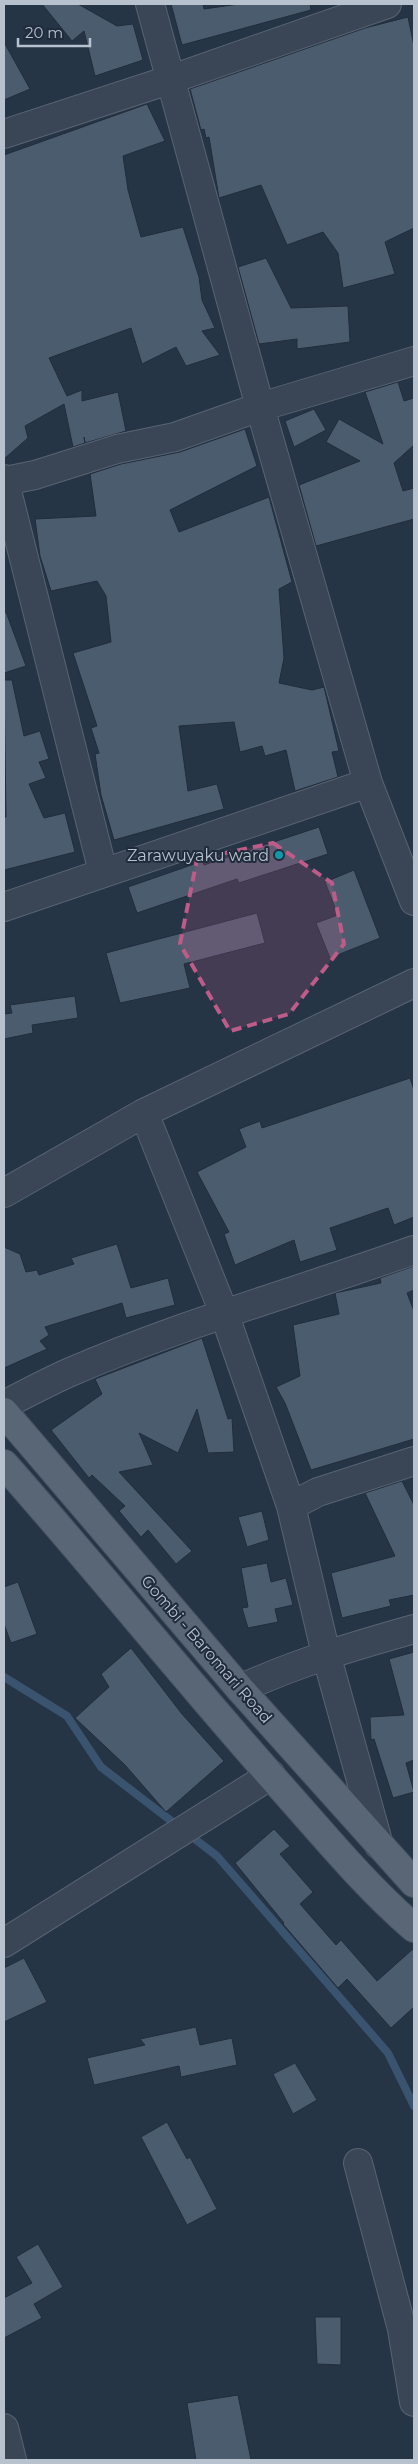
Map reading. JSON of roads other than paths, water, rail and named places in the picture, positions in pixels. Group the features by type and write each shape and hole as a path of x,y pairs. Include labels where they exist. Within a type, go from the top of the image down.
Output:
{"main road":[{"name":"Gombi - Baromari Road","path":"4,1412 240,1689 414,1882"},
{"name":"Gombi - Baromari Road","path":"4,1464 271,1775 370,1886 414,1928"}],"street":[{"path":"150,4 260,407 368,783 414,901"},
{"path":"4,134 172,79 387,4"},
{"path":"103,872 4,480 36,475 117,449 175,437 260,407 414,361"},
{"path":"4,907 368,783"},
{"path":"4,1193 144,1112 414,983"},
{"path":"144,1112 224,1314 291,1506 326,1654 380,1845"},
{"path":"4,1405 67,1374 224,1314 414,1250"},
{"path":"291,1506 318,1492 414,1461"},
{"path":"240,1689 281,1670 326,1654 414,1629"},
{"path":"4,1943 271,1775"},
{"path":"358,2163 402,2329 414,2402"},
{"path":"4,2428 12,2460"}],"waterway":[{"path":"4,1677 67,1716 101,1767 217,1856 388,2053 414,2106"}],"place":[{"name":"Zarawuyaku ward","path":"279,855"}]}
